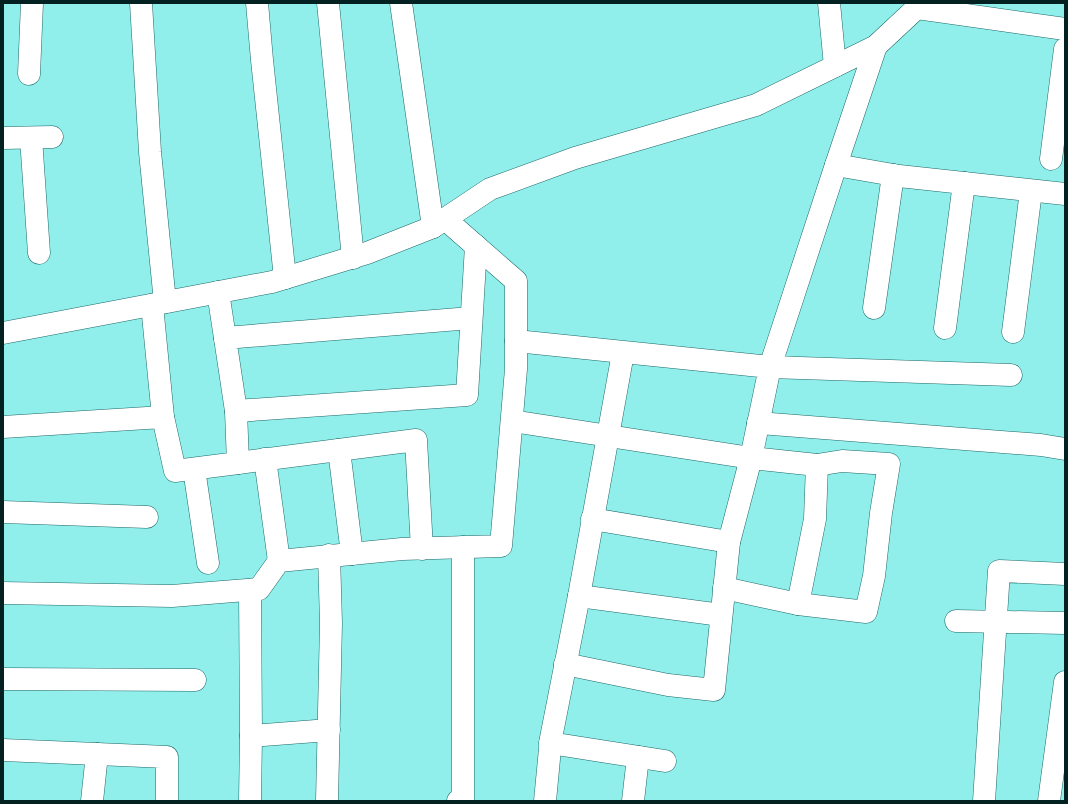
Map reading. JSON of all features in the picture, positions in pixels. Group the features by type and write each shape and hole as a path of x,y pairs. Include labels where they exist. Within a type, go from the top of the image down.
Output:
{"street":[{"path":"29,74 32,3"},
{"path":"141,3 163,417 175,471 416,440 422,549"},
{"path":"257,3 285,278"},
{"path":"328,3 353,258"},
{"path":"280,560 329,555 422,549 501,546 516,369 516,281 476,246 439,223 401,3"},
{"path":"829,3 835,66"},
{"path":"3,333 272,282 367,254 439,223 490,189 575,158 756,105 876,46 919,5 1065,29"},
{"path":"566,664 668,685 714,690 729,542 751,458 770,367 876,46"},
{"path":"1051,159 1065,49"},
{"path":"3,138 52,137"},
{"path":"31,138 39,253"},
{"path":"836,166 893,175 1065,194"},
{"path":"874,308 893,175"},
{"path":"945,328 964,183"},
{"path":"1013,332 1031,191"},
{"path":"236,411 467,395 476,246"},
{"path":"218,292 236,411 238,463"},
{"path":"225,338 471,318"},
{"path":"516,341 770,367 1011,375"},
{"path":"545,801 550,743 579,596 623,353"},
{"path":"3,427 163,417"},
{"path":"512,421 751,458 817,465 842,461 889,464 881,513 874,576 866,612 798,604 724,588"},
{"path":"758,423 1041,445 1065,449"},
{"path":"339,450 352,554"},
{"path":"3,593 172,596 259,589 280,560 265,459"},
{"path":"798,604 815,519 817,465"},
{"path":"194,469 208,563"},
{"path":"3,512 147,517"},
{"path":"592,519 729,542"},
{"path":"458,801 463,801 463,547"},
{"path":"327,801 331,623 329,555"},
{"path":"984,801 995,622 1000,571 1065,574"},
{"path":"250,590 250,801"},
{"path":"579,596 721,615"},
{"path":"956,621 1065,623"},
{"path":"3,679 195,680"},
{"path":"1050,801 1065,682"},
{"path":"251,736 329,730"},
{"path":"550,743 665,761"},
{"path":"3,750 167,757 167,801"},
{"path":"92,801 97,754"},
{"path":"632,801 638,757"}]}
